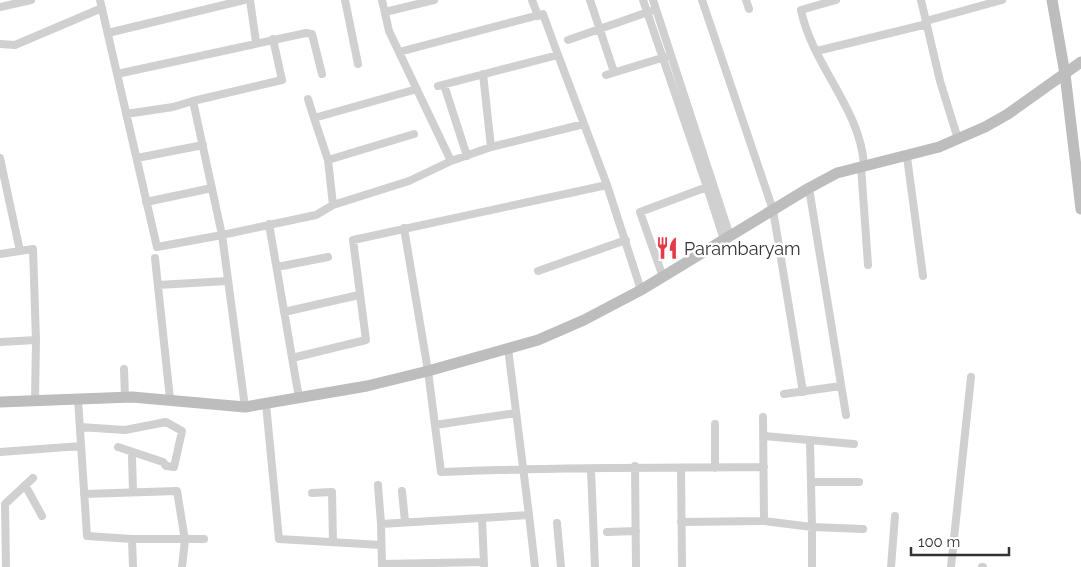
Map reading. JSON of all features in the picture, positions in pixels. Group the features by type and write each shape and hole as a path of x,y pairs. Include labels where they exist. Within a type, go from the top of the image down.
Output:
{"main road":[{"path":"1052,0 1078,152 1081,203"},
{"path":"0,402 126,397 170,399 245,407 367,386 538,340 584,320 641,290 809,188 837,174 862,166 907,157 958,139 1008,114 1081,62"}],"street":[{"path":"0,7 31,0"},
{"path":"100,0 157,247 316,215 333,205 409,181 451,161 491,147 584,124"},
{"path":"108,33 244,0"},
{"path":"250,0 256,42"},
{"path":"345,0 358,64"},
{"path":"382,0 389,31 451,161"},
{"path":"385,12 434,0"},
{"path":"532,0 538,16"},
{"path":"590,0 600,30 610,73 671,55"},
{"path":"643,0 707,187 727,238"},
{"path":"653,0 727,238"},
{"path":"702,0 773,210 803,392"},
{"path":"746,0 749,9"},
{"path":"836,0 801,10 817,51 860,138 868,265"},
{"path":"921,0 940,81 958,139"},
{"path":"817,51 926,22 989,2 1002,0"},
{"path":"0,47 15,45 102,8"},
{"path":"568,40 656,9"},
{"path":"399,52 542,14 607,184 641,290"},
{"path":"118,74 256,42 306,33 312,34 322,74"},
{"path":"126,114 173,107 282,80 273,39"},
{"path":"467,156 441,86 558,55"},
{"path":"483,74 491,147"},
{"path":"314,118 417,89"},
{"path":"308,99 328,160 333,205"},
{"path":"193,101 222,235 245,407"},
{"path":"328,160 414,134"},
{"path":"137,158 203,145"},
{"path":"907,157 923,276"},
{"path":"0,162 20,251"},
{"path":"292,358 366,340 353,240 607,184"},
{"path":"663,277 640,212 707,187"},
{"path":"146,202 212,188"},
{"path":"809,188 846,415"},
{"path":"270,224 299,398"},
{"path":"404,228 428,371 441,472 523,468 591,470 635,466 681,468 764,467"},
{"path":"538,271 626,240"},
{"path":"0,254 33,249 36,340 35,401"},
{"path":"277,267 328,257"},
{"path":"155,258 170,399"},
{"path":"158,285 227,281"},
{"path":"284,312 359,296"},
{"path":"0,342 36,340"},
{"path":"508,348 535,567"},
{"path":"124,370 126,397"},
{"path":"951,567 971,377"},
{"path":"784,394 841,386"},
{"path":"78,399 87,536 204,540"},
{"path":"266,404 278,539 381,545"},
{"path":"435,425 516,414"},
{"path":"763,417 764,522"},
{"path":"80,427 125,430 166,422 182,431 174,466 166,466 163,462 118,447"},
{"path":"715,424 715,468"},
{"path":"764,436 810,442 854,444"},
{"path":"810,442 812,567"},
{"path":"0,452 81,446"},
{"path":"132,457 134,492"},
{"path":"635,466 636,567"},
{"path":"681,468 682,567"},
{"path":"591,470 595,567"},
{"path":"6,567 5,504 33,478"},
{"path":"811,482 859,482"},
{"path":"25,485 42,516"},
{"path":"378,485 382,565 484,564 482,518"},
{"path":"402,490 405,522"},
{"path":"84,494 177,491 185,540 182,567"},
{"path":"312,493 332,492 333,542"},
{"path":"381,524 529,515"},
{"path":"891,567 895,516"},
{"path":"681,522 764,522 812,527 863,529"},
{"path":"557,523 562,567"},
{"path":"607,532 636,531"},
{"path":"132,539 133,567"}],"place":[{"name":"Parambaryam","path":"667,248"}]}
